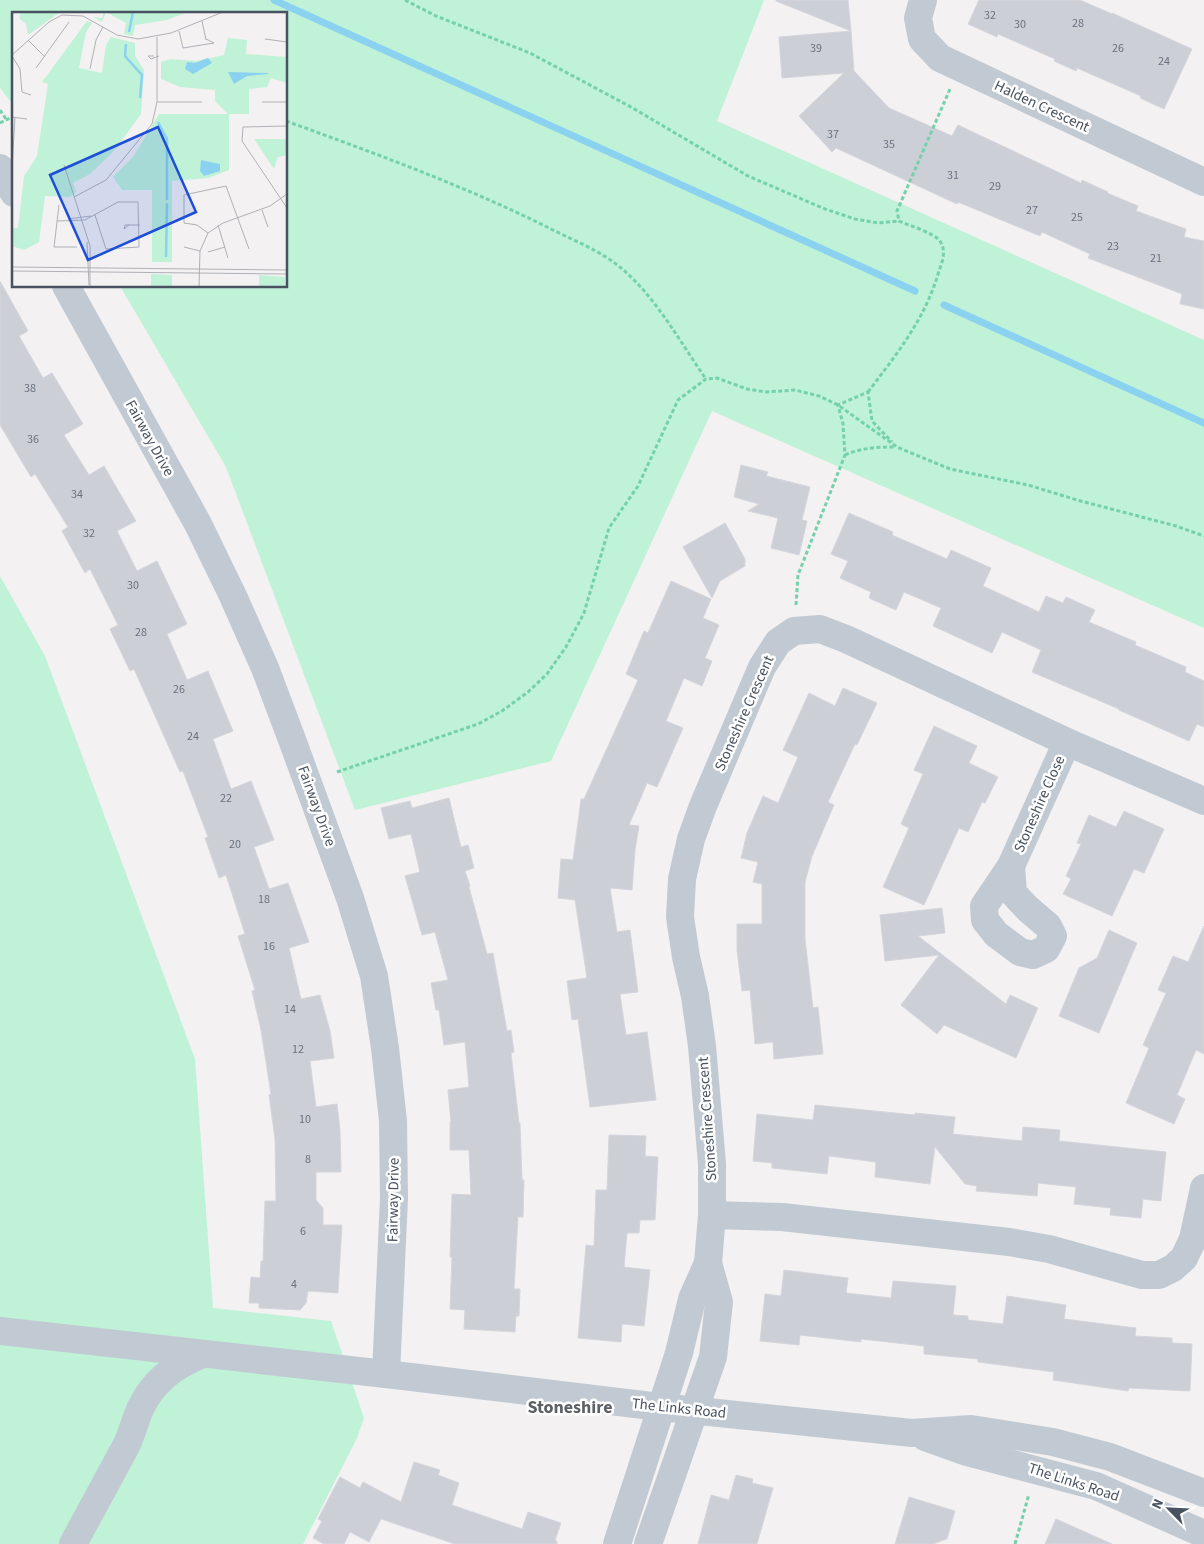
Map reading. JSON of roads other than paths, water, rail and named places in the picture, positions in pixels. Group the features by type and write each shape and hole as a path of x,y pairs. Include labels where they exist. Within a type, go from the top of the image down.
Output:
{"street":[{"name":"Halden Crescent","path":"923,0 918,18 922,39 940,58 1204,182"},
{"path":"0,168 12,189"},
{"name":"Fairway Drive","path":"67,288 198,524 233,596 265,668 298,753 350,898 374,976 385,1048 393,1121 394,1198 386,1374"},
{"name":"Stoneshire Crescent","path":"617,1544 679,1353 692,1299 708,1263 712,1214 712,1164 702,1046 680,916 682,878 691,839 703,806 762,667 778,642 794,631 820,629 846,639 1067,742"},
{"path":"1067,742 1204,801"},
{"name":"Stoneshire Close","path":"1011,866 1067,742"},
{"path":"712,1214 782,1217 1009,1242 1050,1249 1142,1275 1159,1275 1173,1268 1184,1258 1192,1240 1204,1188"},
{"name":"Stoneshire Crescent","path":"648,1544 713,1357 719,1302 708,1263"},
{"name":"The Links Road","path":"0,1332 386,1374 660,1407 912,1432 971,1429 1053,1442 1110,1457 1204,1493"},
{"path":"73,1544 131,1436 141,1408 148,1396 159,1382 184,1361 204,1354"},
{"name":"The Links Road","path":"912,1432 967,1452 1096,1486 1204,1534"}],"waterway":[{"path":"274,0 915,291"},
{"path":"944,305 1204,423"}],"district":[{"name":"Stoneshire","path":"570,1407"}]}
